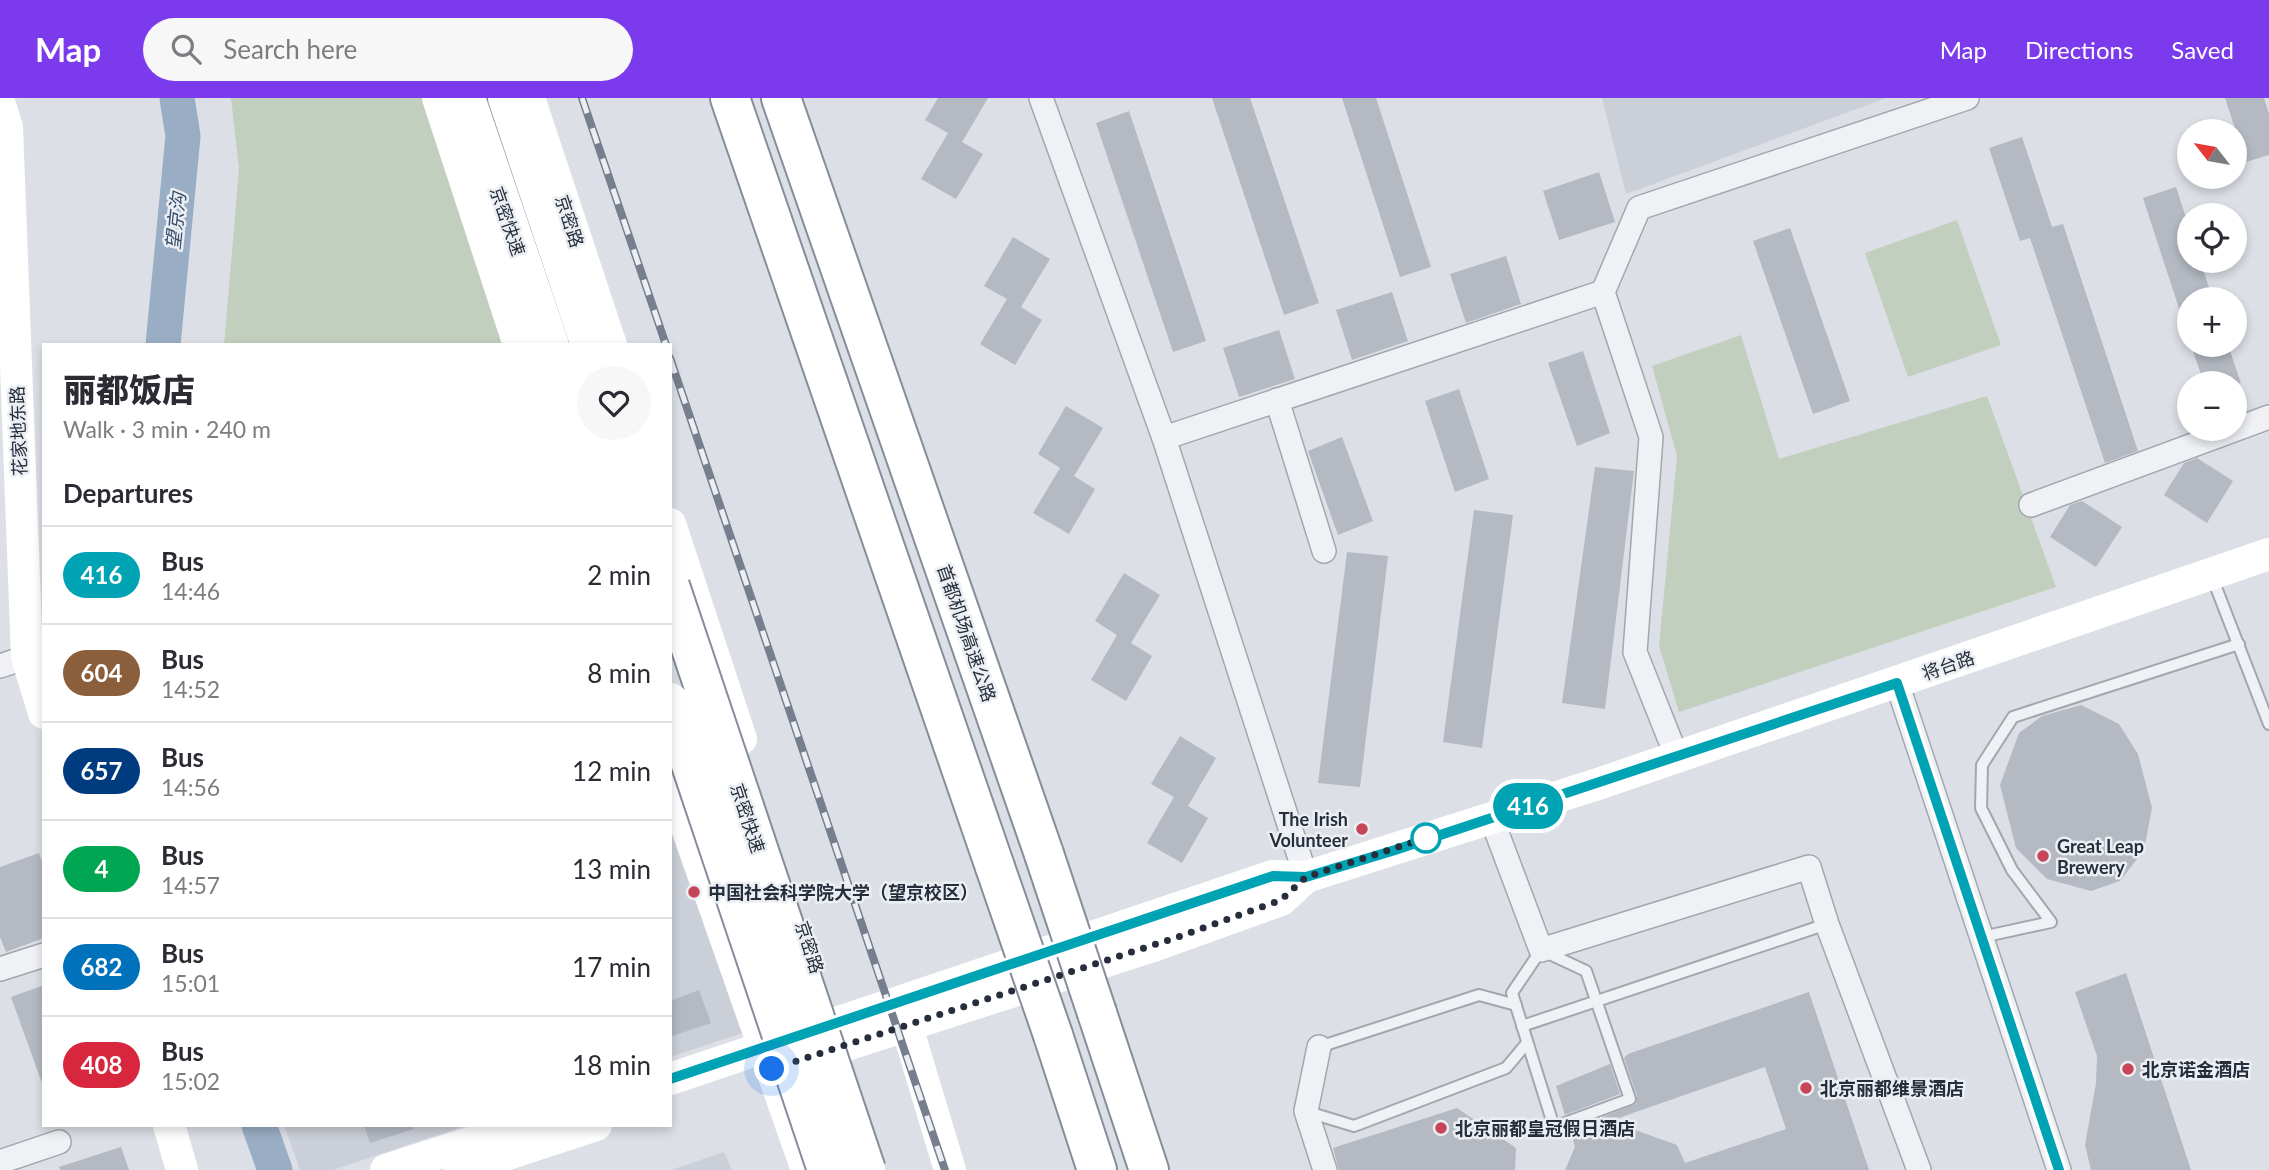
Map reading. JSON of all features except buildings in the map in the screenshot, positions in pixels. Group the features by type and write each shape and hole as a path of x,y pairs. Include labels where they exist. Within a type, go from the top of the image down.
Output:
{"highway":[{"name":"京密快速","path":"466,98 549,343"},
{"path":"507,98 589,343"},
{"path":"730,98 1097,1170"},
{"name":"首都机场高速公路","path":"780,98 1044,854 1149,1170"},
{"name":"京密快速","path":"672,592 866,1170"},
{"name":"京密快速","path":"672,708 827,1170"}],"main road":[{"path":"438,98 518,343"},
{"name":"京密路","path":"529,98 610,343"},
{"name":"花家地东路","path":"0,104 7,127 14,452 13,662 42,710"},
{"name":"京密路","path":"672,530 885,1170"},
{"name":"将台路","path":"840,1036 1273,876 1306,877 1598,785 1676,755 1897,683 2269,554"},
{"path":"672,786 807,1170"},
{"name":"将台路","path":"840,1036 907,1027 1281,900 1306,877"},
{"path":"907,1027 950,1170"},
{"path":"672,1100 769,1059 840,1036"},
{"path":"672,1079 769,1059"},
{"path":"170,1127 182,1170"},
{"path":"386,1170 519,1127"},
{"path":"476,1167 590,1127"}],"street":[{"path":"1041,98 1164,438 1306,877"},
{"path":"1676,755 1635,652 1651,437 1603,292 1639,208 1967,98"},
{"path":"1164,438 1603,292"},
{"path":"1277,400 1324,551"},
{"path":"2031,505 2269,417"},
{"path":"1897,683 2059,1170"},
{"path":"1491,817 1541,950 1809,867 1827,924 1919,1170"},
{"path":"0,969 42,956"},
{"path":"1319,1047 1306,1111 1325,1170"},
{"path":"0,1162 59,1142"}],"lane":[{"path":"2211,574 2269,724"},
{"path":"1982,937 2051,922 2012,870 1981,808 1982,765 2013,717 2239,643"},
{"path":"1522,1026 1827,924"},
{"path":"1541,950 1586,971 1597,1002 1630,1099 1554,1127 1512,993 1541,950"},
{"path":"1319,1047 1479,995 1516,1005"},
{"path":"1306,1111 1353,1126 1506,1068 1527,1043"}],"shaded area":[{"path":"1602,98 1886,98 1626,194"},
{"name":"中国社会科学院大学（望京校区）","path":"672,765 764,1026 672,1056"},
{"path":"285,1127 461,1127 333,1170 300,1170"},
{"path":"724,1152 732,1170 671,1170"}],"green space":[{"path":"231,98 452,98 531,343 224,343 239,169"},
{"path":"1957,220 2001,345 1908,377 1865,253"},
{"path":"1741,335 1779,459 1987,396 2056,587 1679,712 1659,646 1677,456 1652,366"}],"waterway":[{"name":"望京沟","path":"163,343 183,136 177,98"},
{"name":"望京沟","path":"260,1127 275,1170"}],"railway":[{"path":"582,98 665,343"},
{"path":"672,364 945,1170"}],"bus line":[{"name":"416","path":"672,1078 1273,876 1306,877 1395,850 1491,817 1598,785 1676,755 1897,683 2059,1170"}],"place":[{"name":"The Irish Volunteer","path":"1362,829"},
{"name":"Great Leap Brewery","path":"2043,856"},
{"name":"中国社会科学院大学（望京校区）","path":"694,892"},
{"name":"北京诺金酒店","path":"2128,1069"},
{"name":"北京丽都维景酒店","path":"1806,1088"},
{"name":"北京丽都皇冠假日酒店","path":"1441,1128"}],"route":[{"path":"772,1069 1181,936 1281,900 1306,877 1426,838"}]}
